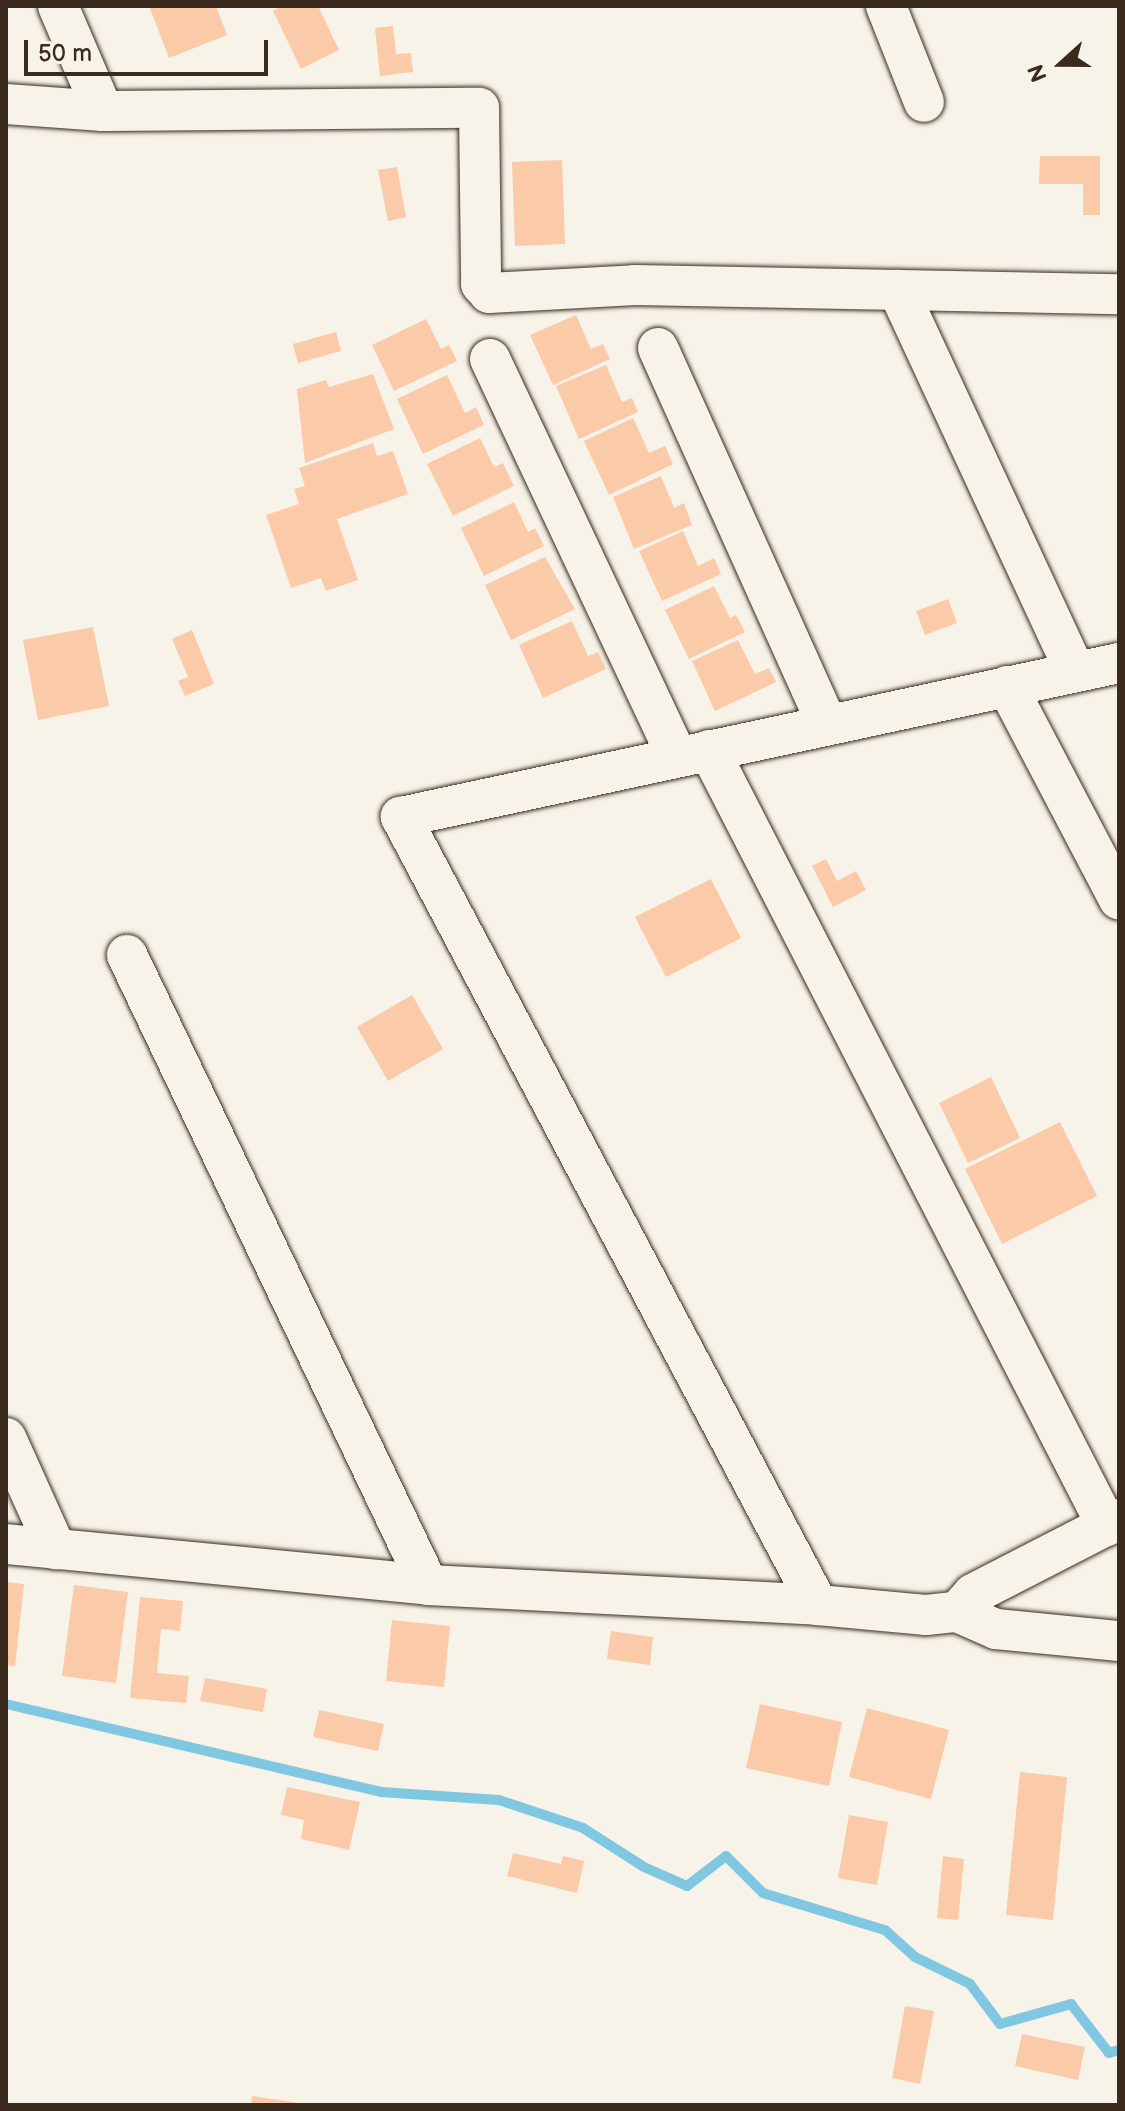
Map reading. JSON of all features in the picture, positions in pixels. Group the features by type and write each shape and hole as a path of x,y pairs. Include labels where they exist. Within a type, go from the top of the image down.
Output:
{"street":[{"path":"58,6 103,111"},
{"path":"886,6 924,102"},
{"path":"6,104 103,111 479,108 481,284 489,293 635,285 1119,294"},
{"path":"898,290 1075,672"},
{"path":"658,348 826,722"},
{"path":"490,359 693,754 1113,1522 973,1594 957,1612"},
{"path":"818,1605 401,817 826,722 1119,663"},
{"path":"1007,686 1119,899"},
{"path":"127,955 428,1585"},
{"path":"6,1438 56,1549"},
{"path":"6,1544 428,1585 818,1605 926,1615 957,1612 996,1629 1119,1641"}],"building":[{"path":"149,6 216,6 227,35 169,58"},
{"path":"283,6 318,6 339,50 301,69 273,11"},
{"path":"393,26 396,54 411,53 413,72 380,76 375,28"},
{"path":"1040,156 1100,156 1100,215 1083,215 1083,184 1039,184"},
{"path":"562,160 565,244 515,246 512,162"},
{"path":"397,167 406,217 388,221 378,170"},
{"path":"576,315 591,349 603,344 610,359 553,385 530,335"},
{"path":"426,319 441,349 449,345 457,361 394,391 372,345"},
{"path":"336,332 341,351 298,363 293,344"},
{"path":"606,365 622,402 632,398 638,412 579,439 556,386"},
{"path":"373,374 394,429 305,463 297,389 326,380 329,387"},
{"path":"447,375 465,413 476,407 484,425 423,454 397,399"},
{"path":"633,418 649,453 665,446 673,464 609,495 584,441"},
{"path":"480,438 494,467 503,463 514,486 453,516 427,464"},
{"path":"373,443 377,456 393,451 408,494 337,519 358,580 326,591 321,578 291,588 266,515 299,504 294,489 305,486 299,468"},
{"path":"661,476 674,508 684,503 692,525 634,549 613,497"},
{"path":"514,502 528,532 535,528 544,546 484,576 461,528"},
{"path":"683,531 698,566 714,558 721,574 662,601 639,551"},
{"path":"545,557 575,609 511,640 485,585"},
{"path":"714,586 730,618 736,615 745,632 689,659 665,610"},
{"path":"948,599 957,623 925,635 916,611"},
{"path":"572,621 588,656 598,652 606,669 543,698 519,645"},
{"path":"93,627 109,706 38,720 23,640"},
{"path":"192,630 214,684 185,696 178,681 188,677 172,639"},
{"path":"738,640 755,674 769,668 776,682 715,711 692,661"},
{"path":"826,859 837,881 856,871 866,890 833,907 812,866"},
{"path":"711,879 741,938 666,977 635,917"},
{"path":"412,995 443,1049 388,1081 357,1027"},
{"path":"991,1077 1020,1138 968,1163 939,1103"},
{"path":"1060,1122 1097,1196 1002,1244 965,1169"},
{"path":"6,1582 24,1584 15,1666 6,1665"},
{"path":"74,1585 128,1592 116,1683 62,1676"},
{"path":"140,1597 183,1601 180,1631 161,1629 157,1673 189,1676 186,1703 130,1698"},
{"path":"392,1620 450,1626 444,1687 386,1681"},
{"path":"611,1631 653,1637 650,1665 607,1659"},
{"path":"205,1678 267,1689 263,1712 200,1701"},
{"path":"760,1704 842,1722 829,1786 746,1768"},
{"path":"867,1708 949,1730 931,1799 849,1777"},
{"path":"319,1710 384,1724 378,1751 313,1737"},
{"path":"1020,1772 1067,1777 1053,1920 1006,1915"},
{"path":"287,1787 360,1802 349,1850 301,1839 304,1820 281,1815"},
{"path":"849,1815 888,1822 877,1885 838,1878"},
{"path":"513,1853 561,1864 563,1856 584,1861 577,1893 507,1876"},
{"path":"943,1856 964,1859 958,1920 937,1918"},
{"path":"905,2006 934,2011 920,2084 892,2078"},
{"path":"1022,2034 1085,2047 1078,2080 1015,2066"},
{"path":"252,2096 299,2103 299,2105 251,2105"}],"waterway":[{"path":"6,1704 381,1792 499,1800 583,1828 644,1867 687,1886 726,1856 763,1893 885,1930 915,1957 970,1984 1000,2024 1071,2004 1109,2053 1119,2050"}]}
